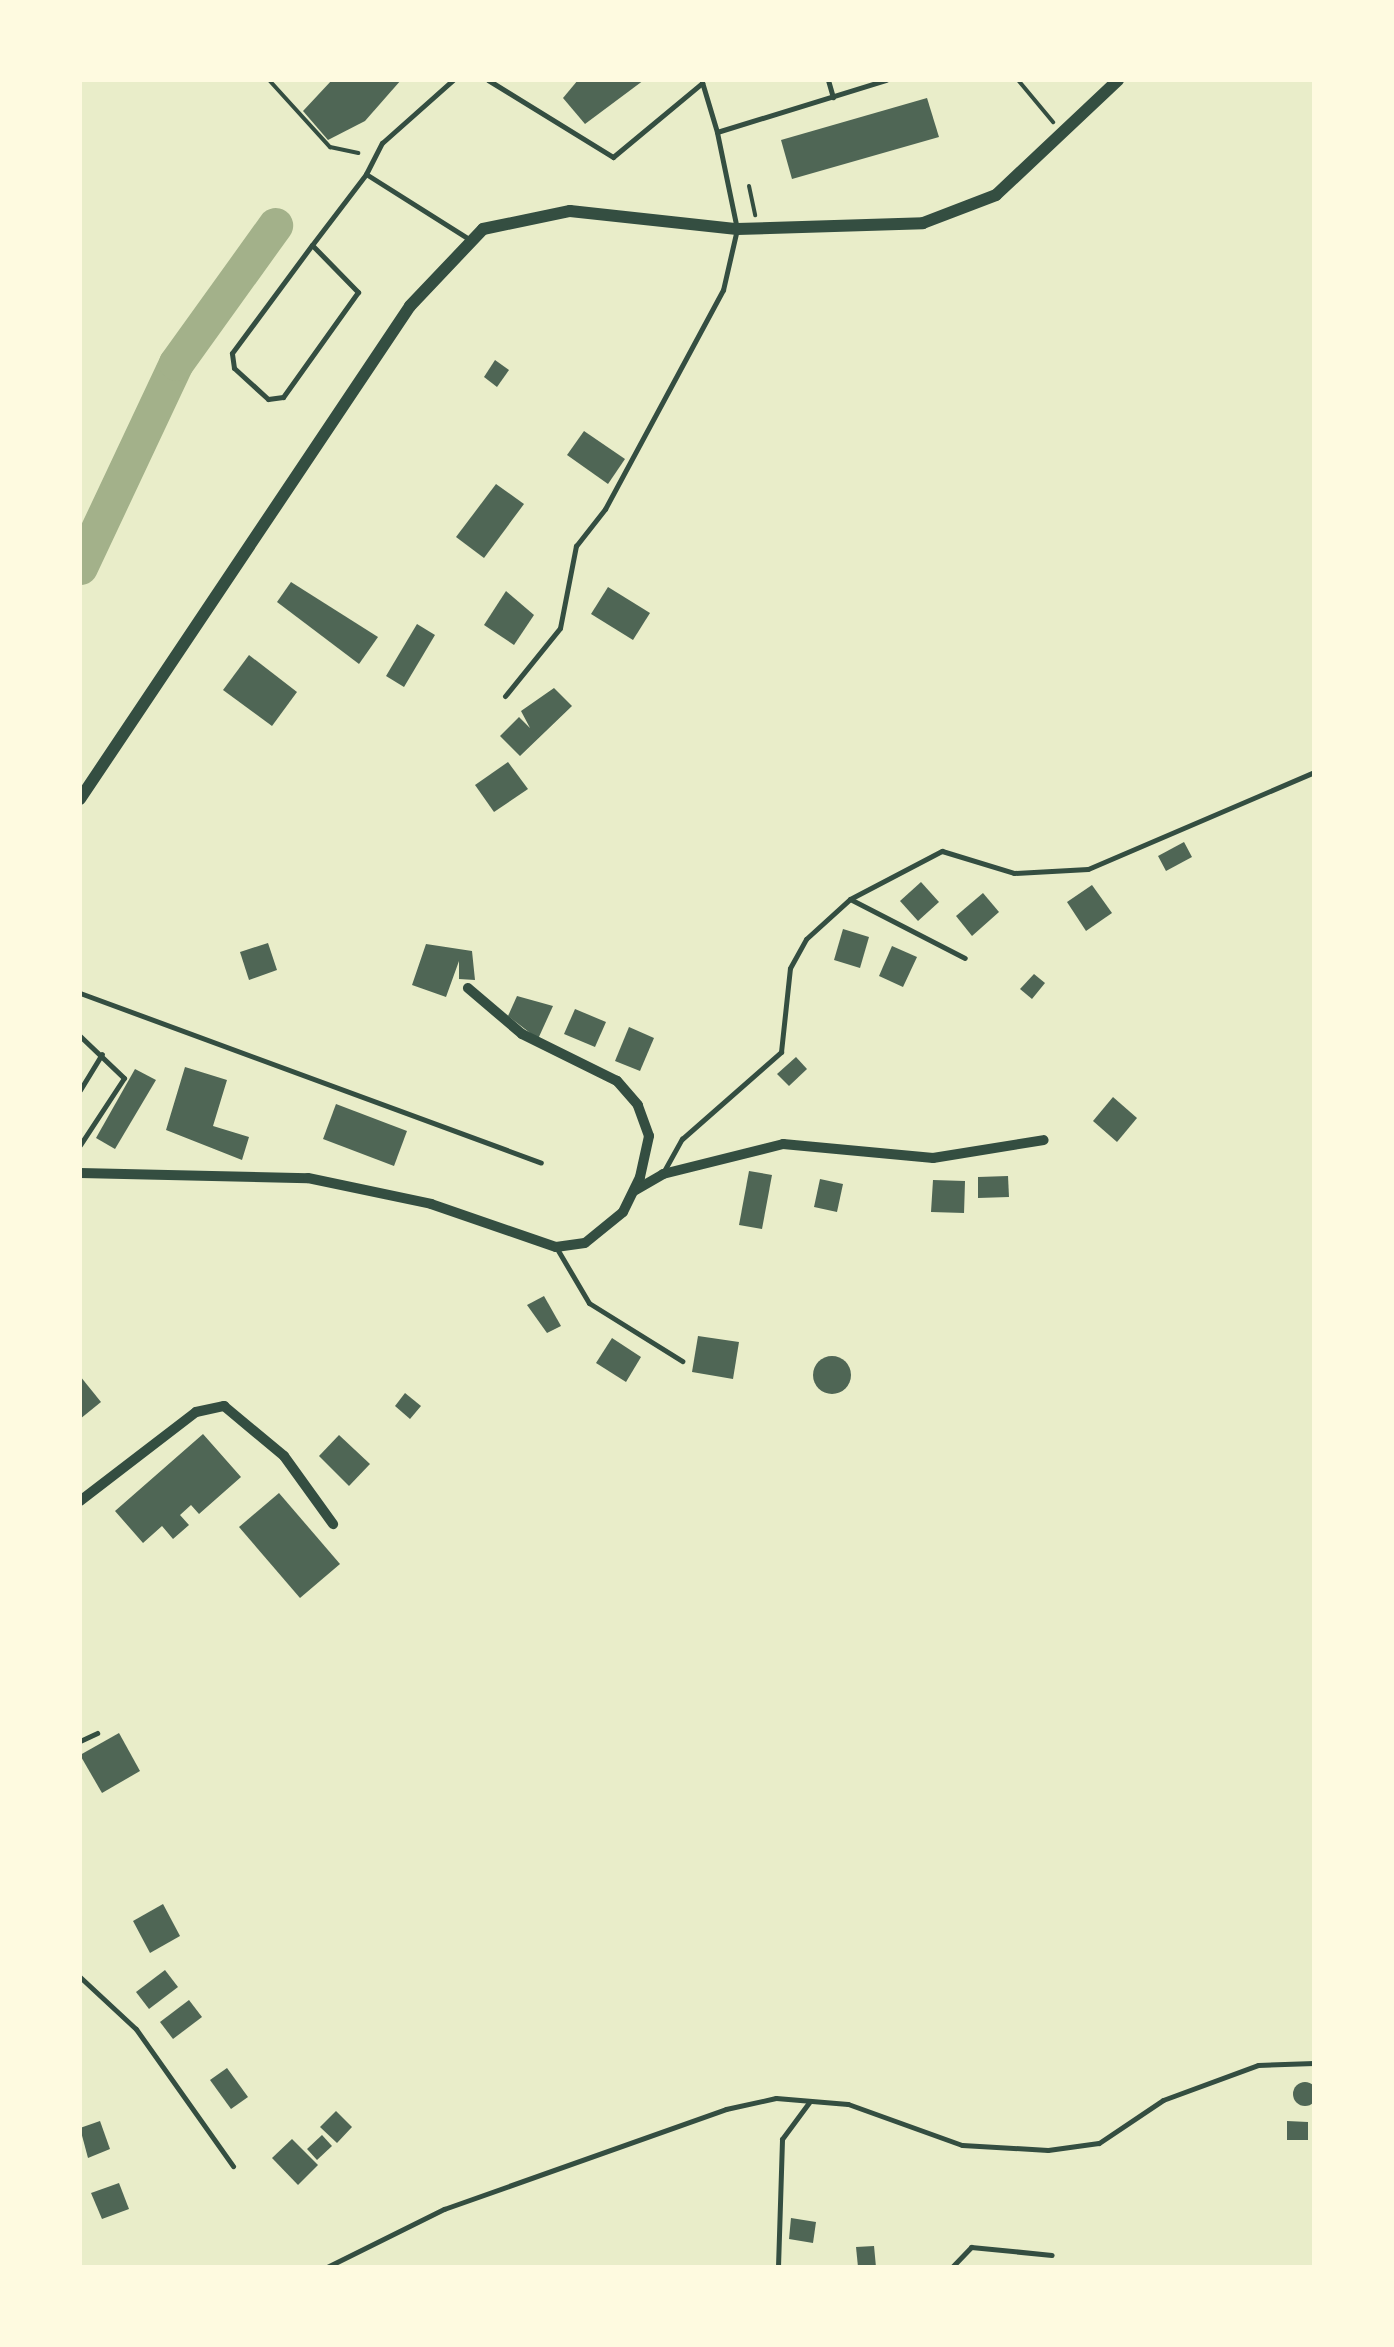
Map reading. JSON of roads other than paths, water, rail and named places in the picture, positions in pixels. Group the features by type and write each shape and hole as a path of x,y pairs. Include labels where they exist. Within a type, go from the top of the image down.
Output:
{"street":[{"path":"80,799 410,306 469,238 534,211 737,230 923,223 976,206 1118,80"},
{"path":"80,1172 308,1178 432,1204 556,1247 604,1230 633,1191 649,1136 638,1105 616,1081 522,1034 468,988"},
{"path":"633,1191 663,1174 783,1144 933,1158 1044,1140"},
{"path":"80,1501 196,1412 224,1406 284,1456 333,1524"}],"lane":[{"path":"312,245 358,292 284,397 268,399 234,368 232,353 312,245 366,174 382,144 453,80"},
{"path":"488,80 592,152 613,157 702,82 717,132 737,230 724,290 606,510 576,546 560,628 505,696"},
{"path":"828,80 833,97"},
{"path":"717,132 886,80"},
{"path":"366,174 469,238"},
{"path":"663,1174 682,1139 781,1052 790,968 806,938 850,899 942,852 1014,873 1088,870 1314,772"},
{"path":"850,899 965,958"},
{"path":"80,993 540,1164"},
{"path":"80,1036 102,1054 124,1084 80,1145"},
{"path":"80,1090 102,1054"},
{"path":"556,1247 589,1303 682,1361"},
{"path":"80,1741 98,1734"},
{"path":"80,1968 180,2084 233,2166"},
{"path":"327,2267 397,2228 726,2108 810,2100 848,2104 962,2145 1048,2150 1099,2143 1162,2100 1258,2065 1314,2063"},
{"path":"778,2267 782,2139 810,2100"},
{"path":"952,2267 971,2247 1052,2256"}],"waterway":[{"path":"80,567 176,363 275,225"}]}
